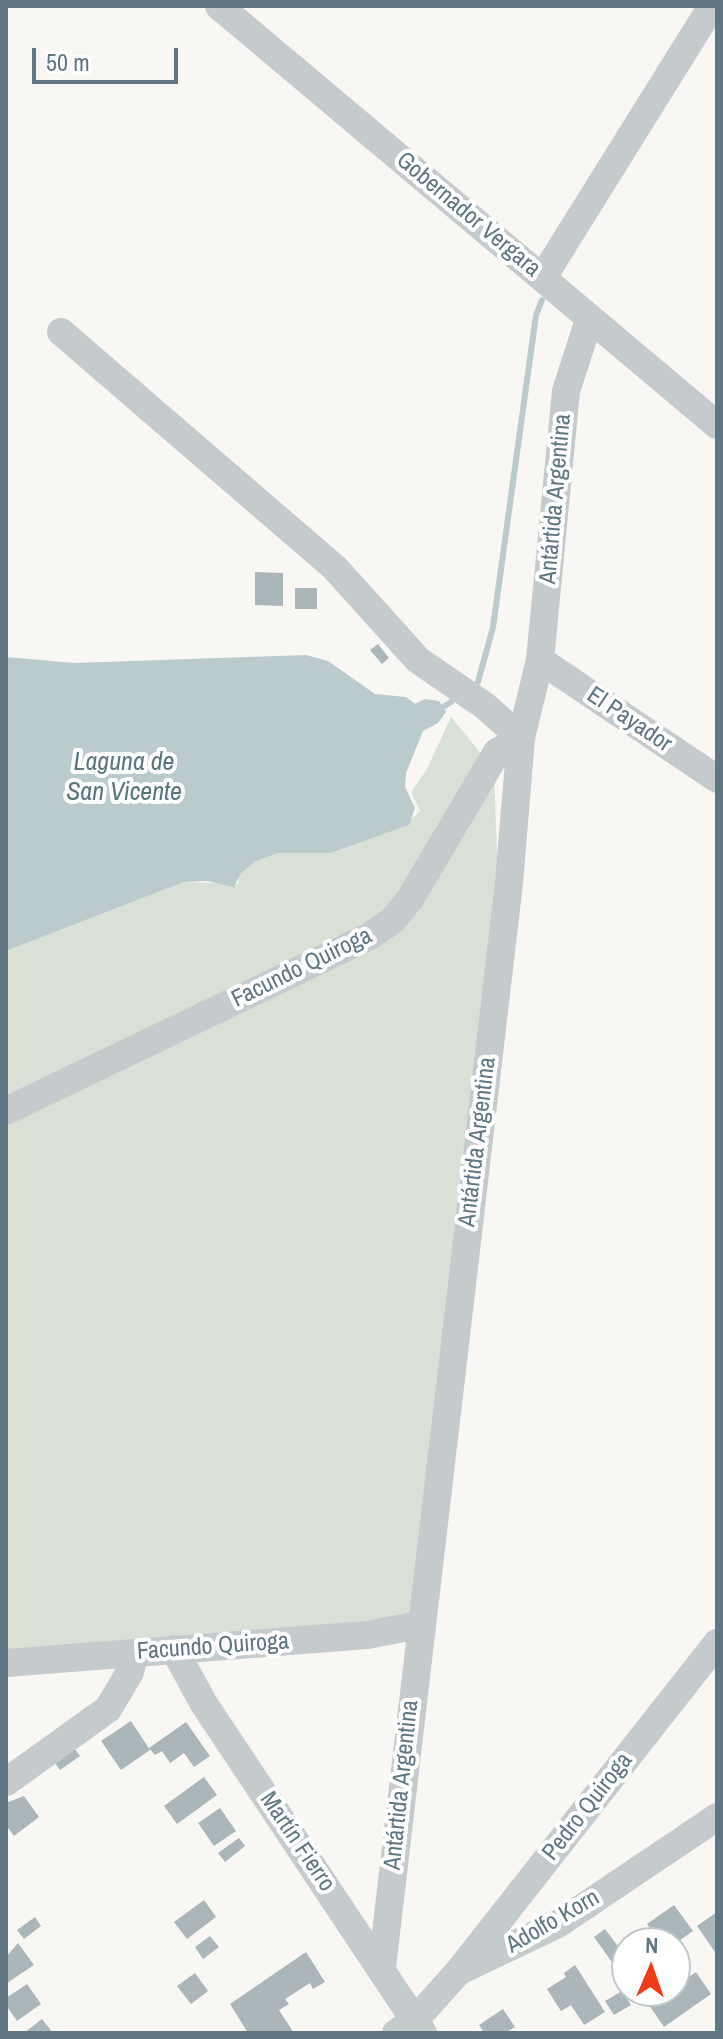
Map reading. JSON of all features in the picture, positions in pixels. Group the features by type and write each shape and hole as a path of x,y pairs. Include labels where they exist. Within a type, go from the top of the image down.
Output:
{"street":[{"name":"Gobernador Vergara","path":"219,6 717,425"},
{"path":"543,277 712,6"},
{"name":"Antártida Argentina","path":"382,1967 419,1625 508,899 521,738 540,660 566,391 589,320"},
{"path":"61,332 335,568 418,660 485,706 521,738"},
{"name":"El Payador","path":"540,660 717,779"},
{"name":"Facundo Quiroga","path":"6,1111 370,936 393,920 410,899 497,752 521,738"},
{"name":"Facundo Quiroga","path":"6,1663 367,1635 419,1625"},
{"name":"Pedro Quiroga","path":"459,1971 717,1643"},
{"name":"Martín Fierro","path":"174,1649 204,1704 382,1967 411,2029"},
{"path":"6,1782 108,1709 130,1672 135,1653"},
{"name":"Adolfo Korn","path":"411,2029 459,1971 558,1924 717,1817"}],"shaded area":[{"path":"451,717 494,769 498,884 419,1625 6,1663 6,951 184,882 238,884 239,876 254,862 278,853 331,853 403,827 420,811 411,792 427,769"}],"water":[{"name":"Laguna de San Vicente","path":"306,655 328,661 375,694 406,697 415,704 425,699 439,701 446,712 438,723 423,731 406,773 405,787 415,808 409,825 331,853 278,853 254,862 240,875 234,887 207,881 184,882 6,951 6,657 74,663"}],"building":[{"path":"255,572 283,573 283,606 255,605"},
{"path":"295,588 317,588 317,609 295,609"},
{"path":"378,644 389,658 382,664 370,650"},
{"path":"131,1721 150,1750 121,1770 101,1741"},
{"path":"186,1722 210,1756 194,1767 184,1753 170,1763 162,1751 155,1755 149,1748"},
{"path":"75,1749 80,1756 60,1770 49,1754"},
{"path":"204,1777 217,1795 177,1824 164,1806"},
{"path":"24,1796 39,1817 14,1836 6,1825 6,1803"},
{"path":"220,1808 236,1831 214,1846 198,1823"},
{"path":"239,1838 245,1846 225,1862 218,1853"},
{"path":"204,1900 216,1917 187,1939 174,1922"},
{"path":"674,1905 690,1927 649,1927 647,1924"},
{"path":"717,1912 717,1955 697,1926"},
{"path":"35,1917 41,1926 24,1939 17,1930"},
{"path":"605,1929 611,1937 611,1961 594,1937"},
{"path":"210,1936 219,1947 203,1959 195,1947"},
{"path":"18,1943 34,1965 7,1983 6,1957"},
{"path":"306,1952 325,1982 313,1989 310,1983 285,1999 289,2004 279,2010 294,2033 248,2033 230,2004"},
{"path":"575,1965 605,2012 584,2025 571,2005 561,2011 547,1989 566,1977 564,1973"},
{"path":"696,1972 711,1994 664,2027 650,2007 691,2007 691,1976"},
{"path":"195,1973 208,1991 191,2004 177,1986"},
{"path":"27,1984 41,2004 17,2021 6,2005 6,1998"},
{"path":"611,1997 611,2007 628,2007 614,2015 605,2001"},
{"path":"503,2009 515,2027 505,2033 484,2033 479,2025"},
{"path":"42,2019 53,2033 24,2033"}],"waterway":[{"path":"478,682 493,627 536,315 542,300"},
{"path":"443,707 451,702"}]}
